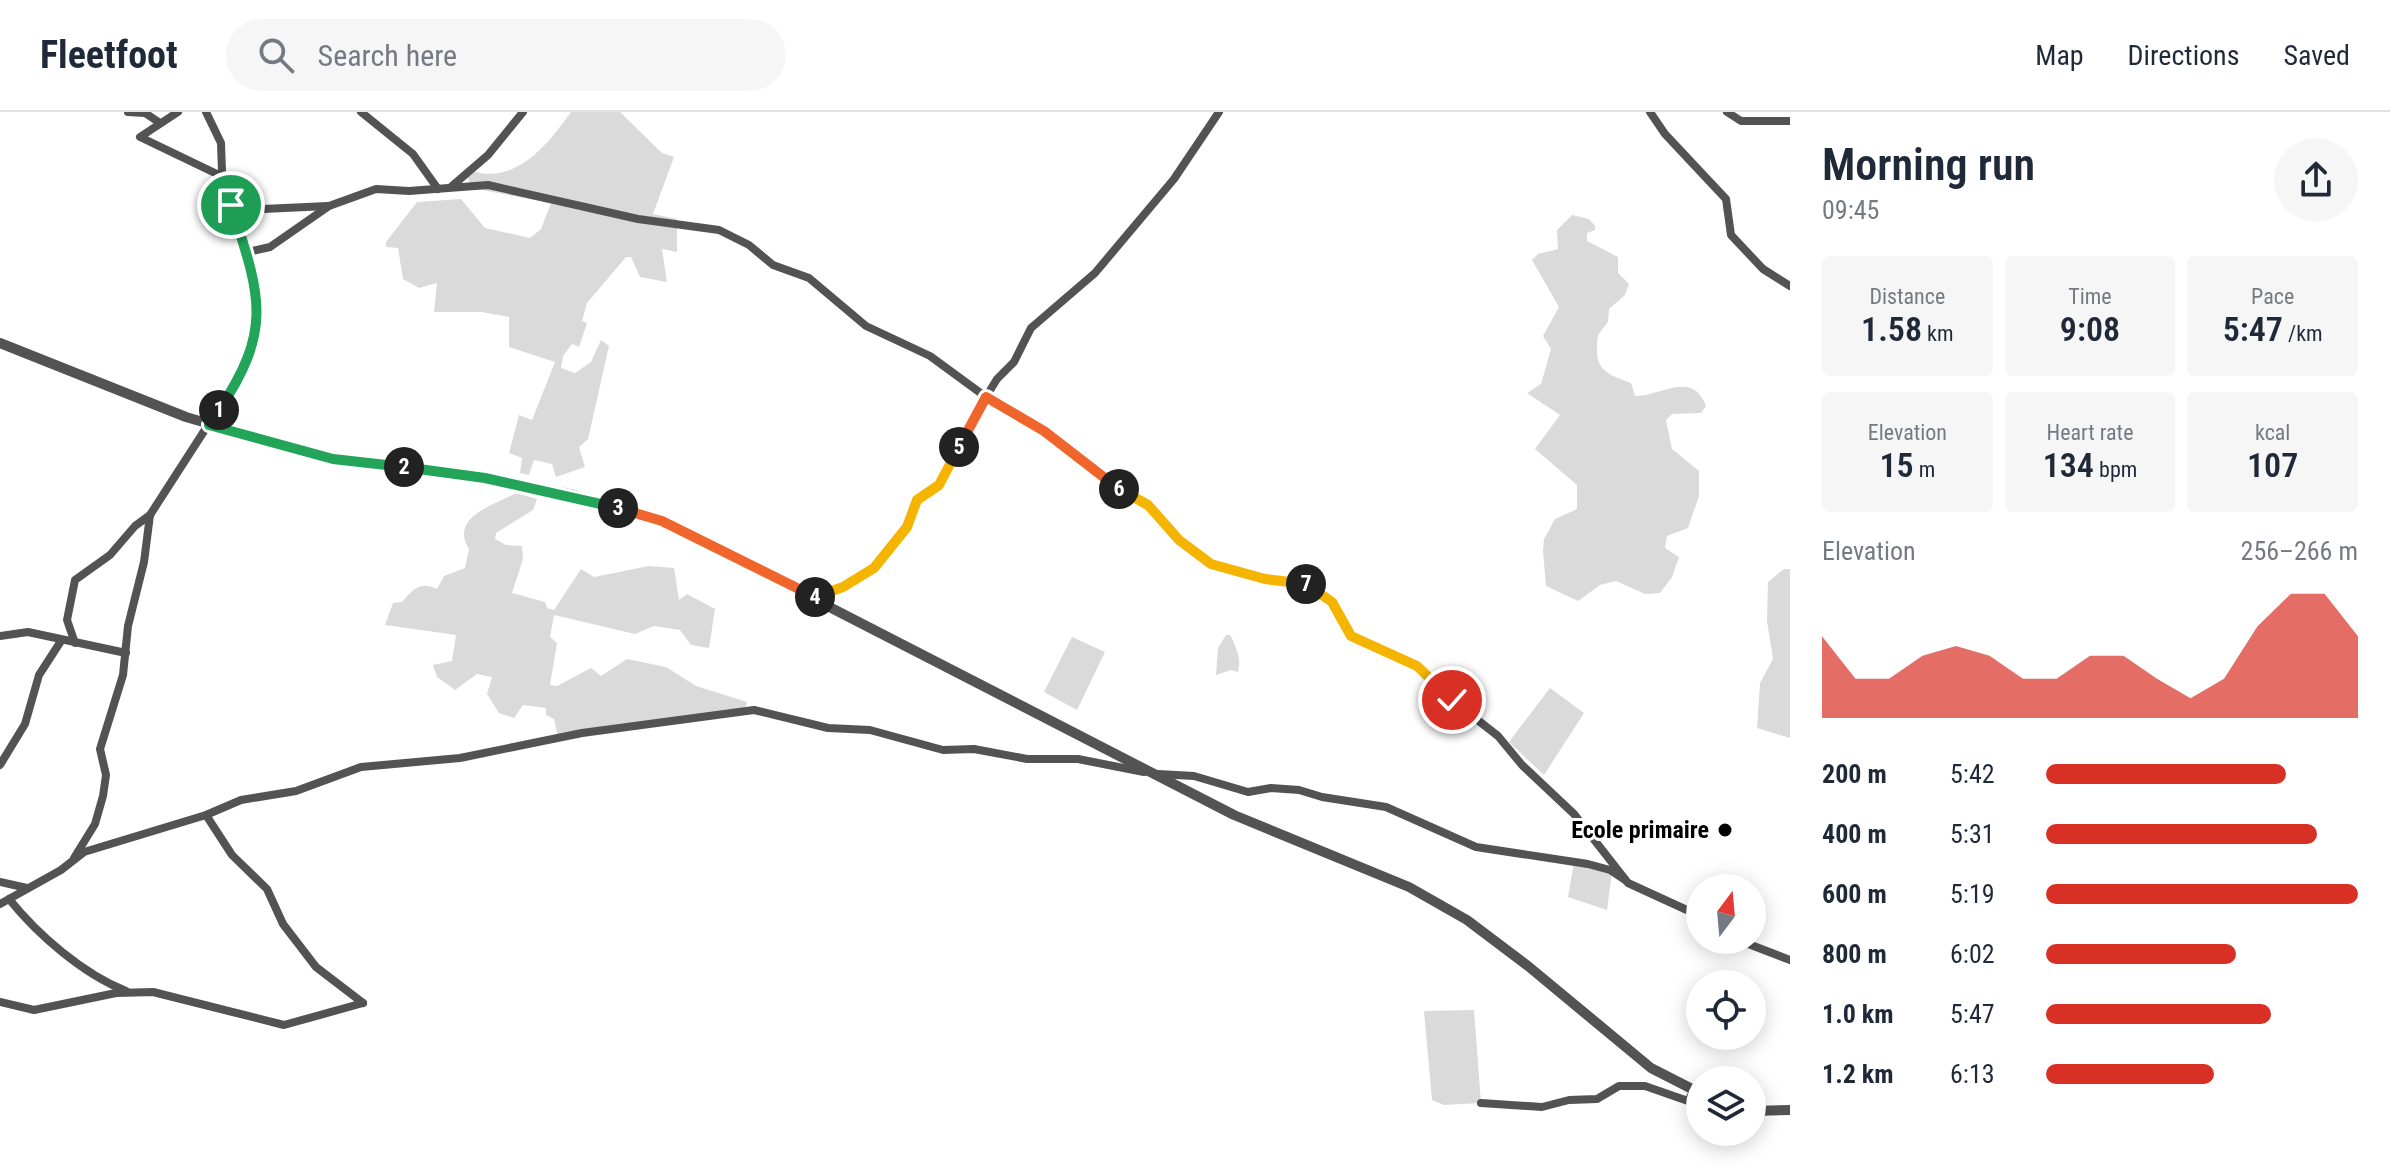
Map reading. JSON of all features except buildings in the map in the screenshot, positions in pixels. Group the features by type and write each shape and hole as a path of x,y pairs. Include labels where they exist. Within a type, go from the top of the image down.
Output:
{"street":[{"path":"128,112 140,112 160,123"},
{"path":"178,112 140,137 224,178 243,204 263,209"},
{"path":"75,643 67,620 75,580 110,555 135,526 150,515 248,363 257,333 257,296 224,178 221,143 206,112"},
{"path":"361,112 413,154 438,189"},
{"path":"451,187 488,155 523,112"},
{"path":"813,598 862,577 893,547 907,527 917,500 939,485 986,397 1014,362 1031,328 1095,273 1174,179 1219,112"},
{"path":"1650,112 1665,134 1726,199 1731,235 1763,269 1790,286"},
{"path":"1727,112 1741,121 1790,121"},
{"path":"243,253 270,247 329,206 365,190 504,188 638,219 719,230 749,245 773,265 809,278 854,318 930,356 986,397 1044,431 1103,479 1148,505 1196,556 1211,564 1265,579 1303,583 1323,593 1332,602 1351,636 1417,666 1434,686 1498,736 1522,765 1574,814 1628,883"},
{"path":"234,215 263,209 329,206"},
{"path":"0,343 209,425 333,459 485,478 662,521 1234,815 1382,874 1467,920 1651,1068 1686,1086"},
{"path":"0,904 61,870 74,858 95,824 106,775 100,749 120,686 128,626 144,562 150,515"},
{"path":"0,636 25,632 126,653"},
{"path":"0,765 25,724 39,675 61,641"},
{"path":"74,858 109,844 206,815 241,800 296,791 361,767 460,758 609,729 754,710 828,728 870,730 943,750 974,749 1027,759 1078,759 1154,774 1194,776 1248,792 1271,788 1299,790 1322,797 1386,807 1476,847 1610,870 1628,883 1686,910"},
{"path":"0,1002 27,1010 45,1010 127,991 196,1001 284,1025 363,1003 316,967 283,924 267,889 232,855 206,815"},
{"path":"0,882 28,888"},
{"path":"9,899 33,926 68,954 127,991"},
{"path":"1766,951 1790,960"},
{"path":"1481,1103 1542,1107 1569,1100 1597,1099 1619,1086 1645,1086 1686,1100"},
{"path":"1766,1111 1790,1110"}],"shaded area":[{"path":"571,112 620,112 662,153 674,157 653,214 677,219 677,252 662,249 667,282 640,277 631,257 626,257 587,303 582,321 587,323 579,347 572,344 563,356 561,368 575,373 591,362 601,340 609,346 588,439 579,447 585,467 556,477 552,464 534,460 529,475 520,473 522,458 509,453 519,415 532,420 555,362 509,347 509,317 482,312 434,312 437,283 419,288 403,279 398,248 386,247 386,242 417,202 461,199 485,228 530,238 541,229 551,203 471,188 467,175 473,171 489,174 517,167 552,137"},
{"path":"1572,215 1589,219 1595,226 1595,230 1587,233 1587,241 1618,257 1618,273 1629,284 1625,295 1609,309 1608,322 1598,335 1597,355 1602,367 1613,376 1631,383 1635,396 1684,387 1700,395 1706,406 1701,413 1672,414 1666,420 1672,449 1699,471 1699,496 1688,528 1667,536 1665,548 1679,557 1672,577 1660,593 1645,594 1616,581 1600,585 1578,601 1546,586 1544,539 1555,519 1577,509 1577,485 1535,449 1560,415 1527,393 1541,384 1551,349 1543,336 1559,307 1532,260 1538,254 1558,249 1557,230"},
{"path":"516,493 537,499 533,510 496,533 495,539 506,545 522,546 523,559 512,593 545,602 547,608 554,610 581,569 594,577 649,566 674,568 679,600 687,594 715,609 709,648 691,645 680,630 654,626 635,634 554,615 550,637 557,643 550,685 557,686 591,668 601,676 627,659 666,667 696,686 747,702 744,713 558,738 554,719 546,715 546,708 523,705 514,718 499,713 487,694 492,677 477,674 455,690 437,677 433,665 452,661 456,635 385,625 393,603 402,602 421,586 437,589 444,576 465,568 469,549 464,538 469,520"},
{"path":"1784,569 1790,569 1790,738 1757,728 1760,683 1773,659 1767,621 1768,582"},
{"path":"1226,635 1230,635 1236,648 1238,672 1231,670 1216,675 1218,648"},
{"path":"1072,637 1105,652 1077,710 1044,692"},
{"path":"1550,688 1584,713 1544,775 1509,742"},
{"path":"1574,862 1612,872 1607,910 1568,897"},
{"path":"1474,1010 1481,1103 1444,1105 1432,1100 1424,1011"}],"place":[{"name":"Ecole primaire","path":"1725,830"}],"route":[{"path":"231,205 257,296 257,333 248,363 209,425 333,459 452,472 563,493 635,512 662,521 813,598 862,577 893,547 907,527 917,500 939,485 986,397 1032,423 1075,453 1103,479 1148,505 1196,556 1211,564 1265,579 1303,583 1323,593 1332,602 1351,636 1417,666 1434,686 1452,700"}]}
